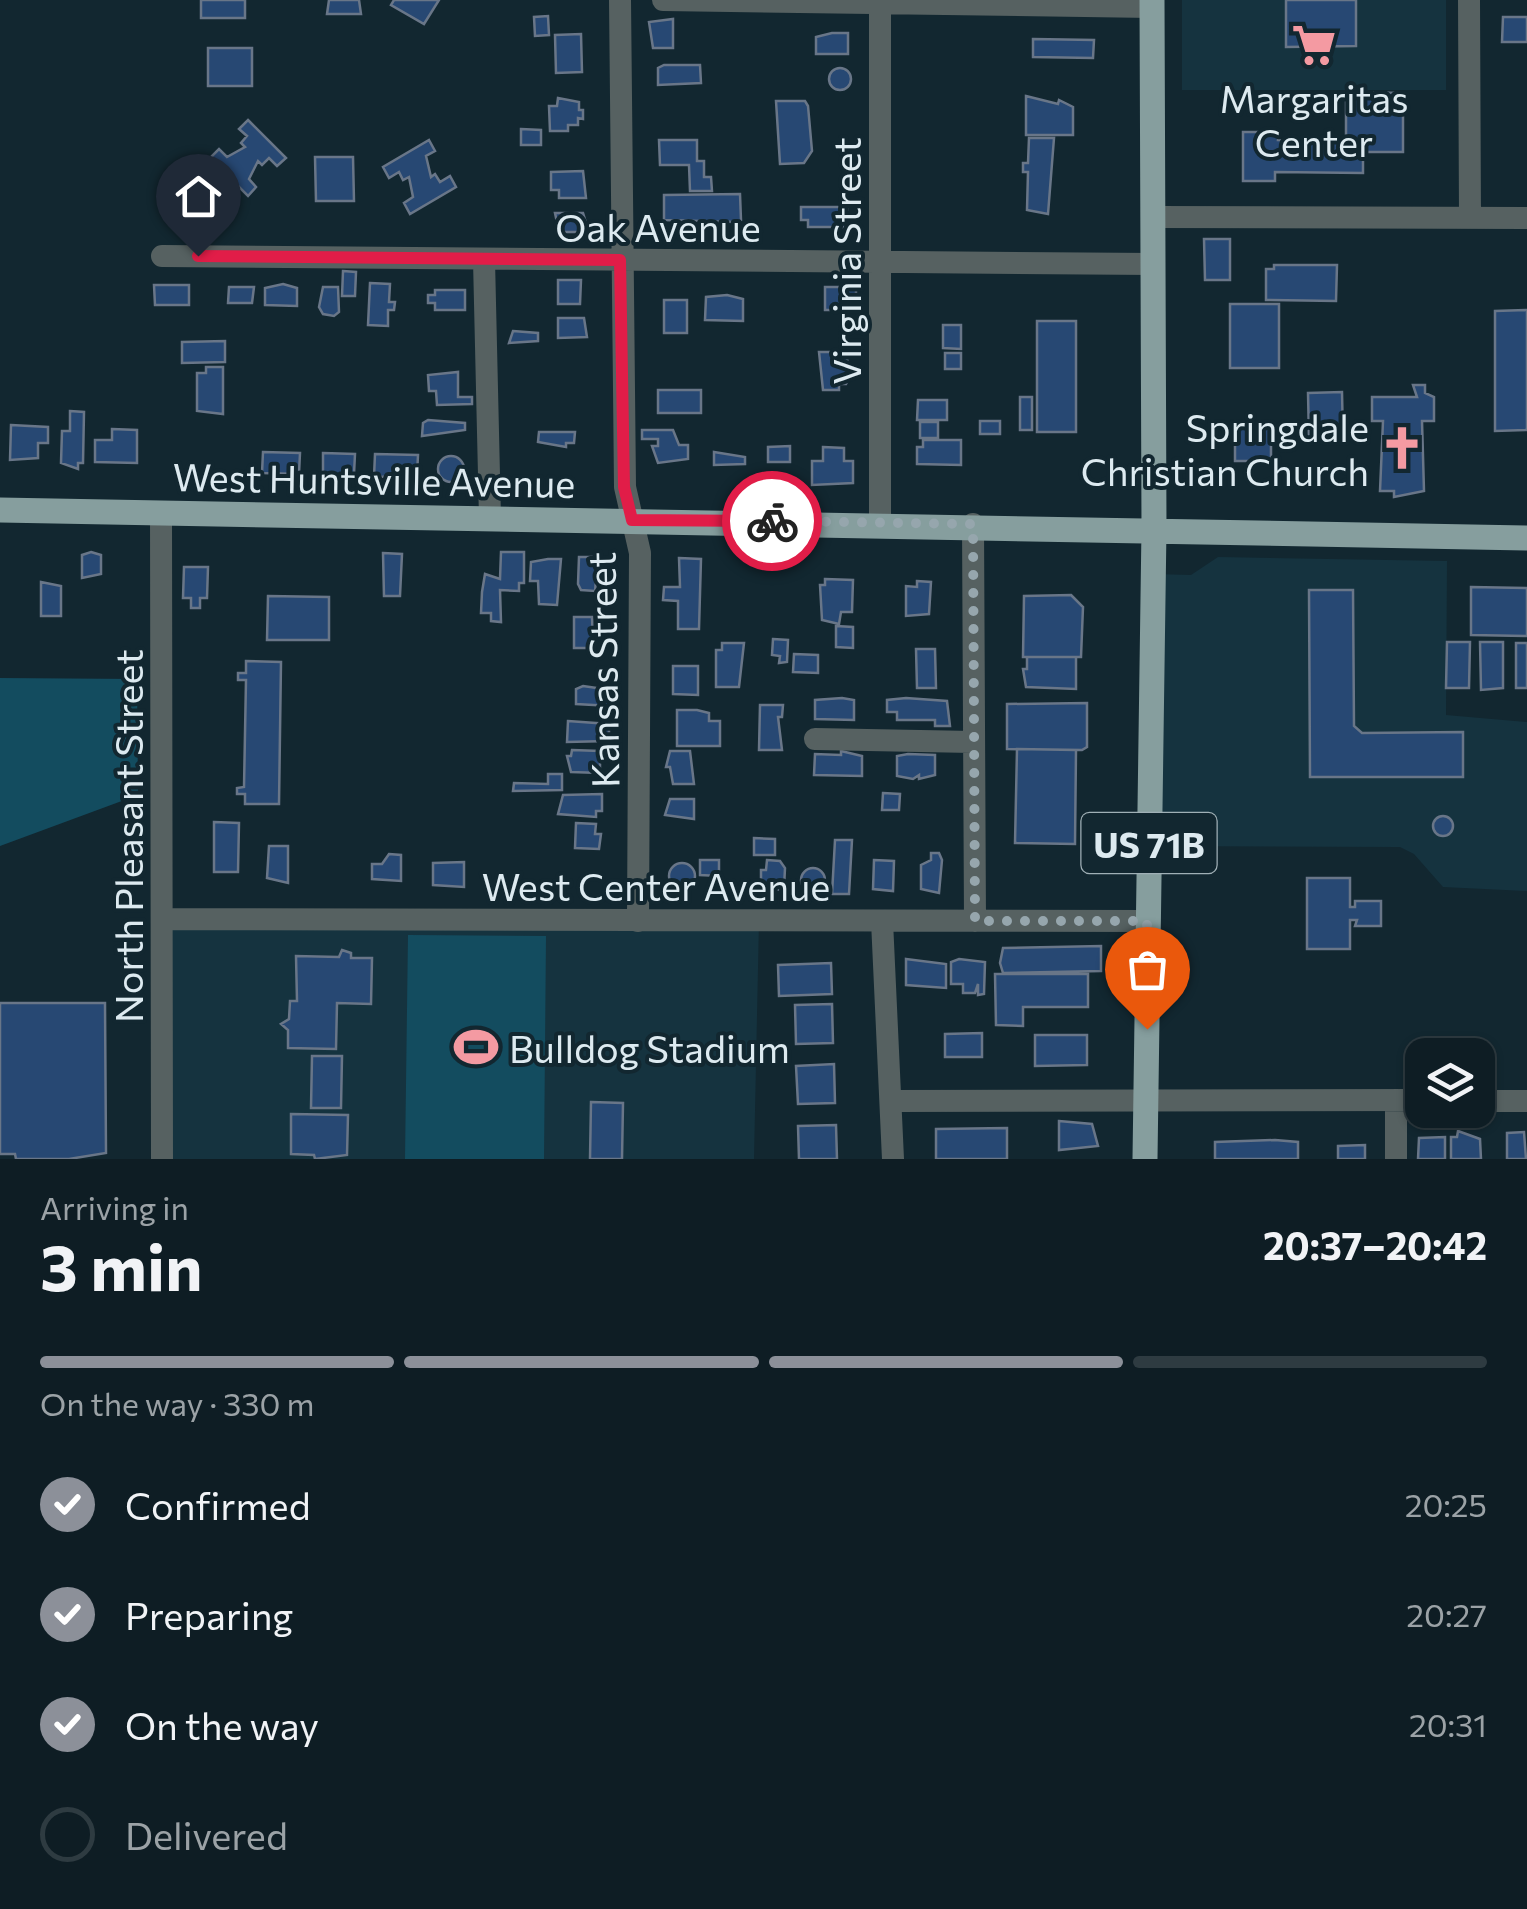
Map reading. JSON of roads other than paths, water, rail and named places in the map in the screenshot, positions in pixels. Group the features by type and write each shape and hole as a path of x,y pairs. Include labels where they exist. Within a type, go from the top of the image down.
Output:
{"main road":[{"name":"US 71B","path":"1145,1159 1154,528 1152,4"},
{"name":"West Huntsville Avenue","path":"0,510 973,524 1527,538"}],"street":[{"name":"Kansas Street","path":"620,0 624,487 640,553 638,920"},
{"path":"663,0 1152,4"},
{"path":"1469,0 1470,218"},
{"name":"Virginia Street","path":"880,2 880,523"},
{"path":"1154,217 1527,218"},
{"name":"Oak Avenue","path":"162,256 1154,264"},
{"path":"484,260 490,518"},
{"name":"North Pleasant Street","path":"161,513 162,1159"},
{"path":"973,524 975,921"},
{"path":"815,739 973,742"},
{"name":"West Center Avenue","path":"164,919 1147,921"},
{"path":"882,921 893,1159"},
{"path":"1396,1100 1396,1159"},
{"path":"892,1101 1405,1100"},
{"path":"1495,1100 1527,1101"}],"place":[{"name":"Margaritas Center","path":"1314,45"},
{"name":"Springdale Christian Church","path":"1402,448"},
{"name":"Bulldog Stadium","path":"476,1047"}]}
